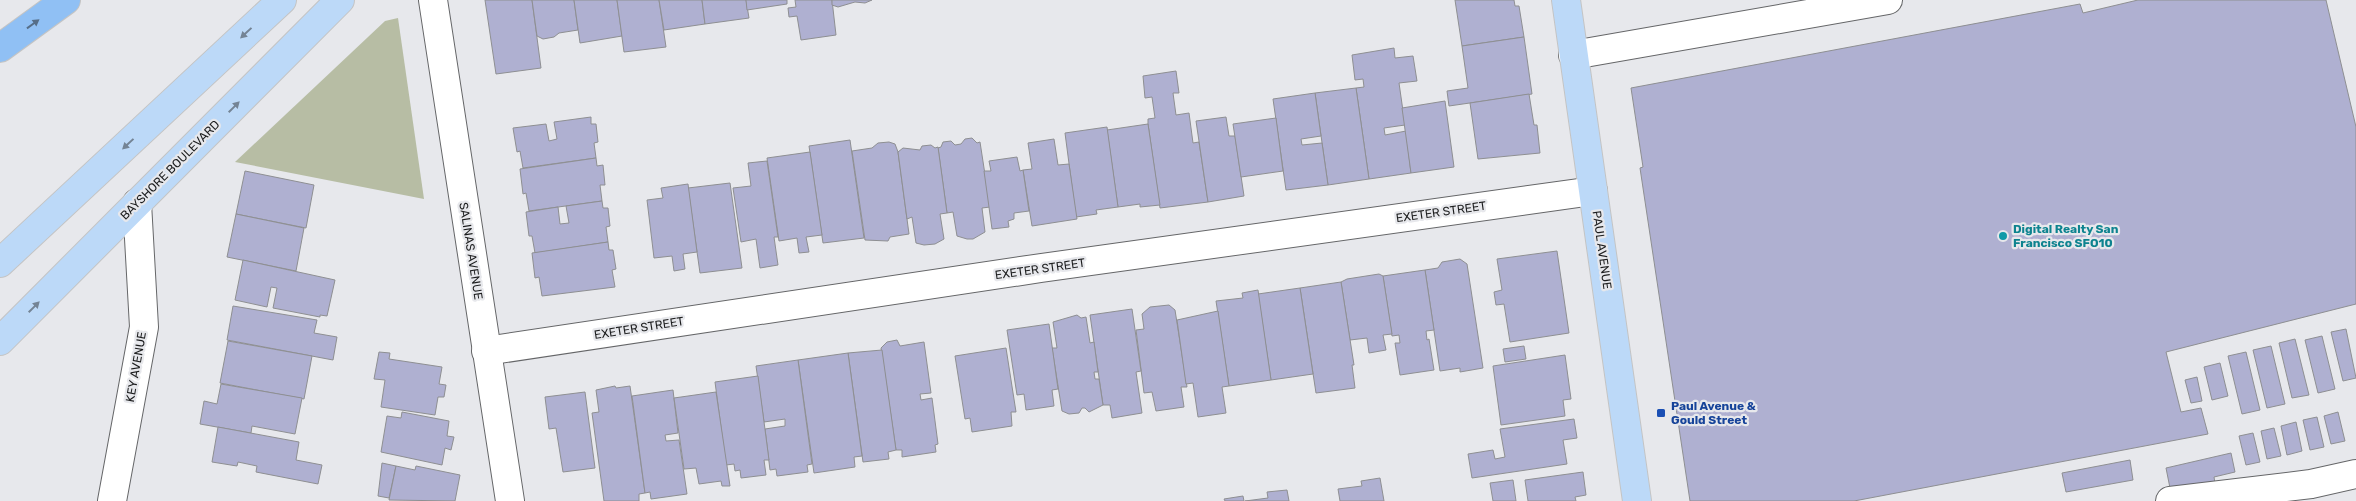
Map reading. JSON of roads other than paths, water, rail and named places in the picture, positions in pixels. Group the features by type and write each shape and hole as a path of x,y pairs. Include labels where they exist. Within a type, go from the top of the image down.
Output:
{"highway":[{"path":"0,48 66,0"}],"main road":[{"path":"0,263 282,0"},
{"name":"BAYSHORE BOULEVARD","path":"0,341 340,0"},
{"name":"PAUL AVENUE","path":"1566,0 1637,501"}],"street":[{"name":"SALINAS AVENUE","path":"433,0 510,501"},
{"path":"1573,55 1888,0"},
{"name":"EXETER STREET","path":"486,351 1041,268 1593,191"},
{"name":"KEY AVENUE","path":"112,501 144,327 137,202"},
{"path":"2170,501 2311,484 2356,474"}],"place":[{"name":"Digital Realty San Francisco SFO10","path":"2003,236"},
{"name":"Paul Avenue & Gould Street","path":"1661,413"}]}
